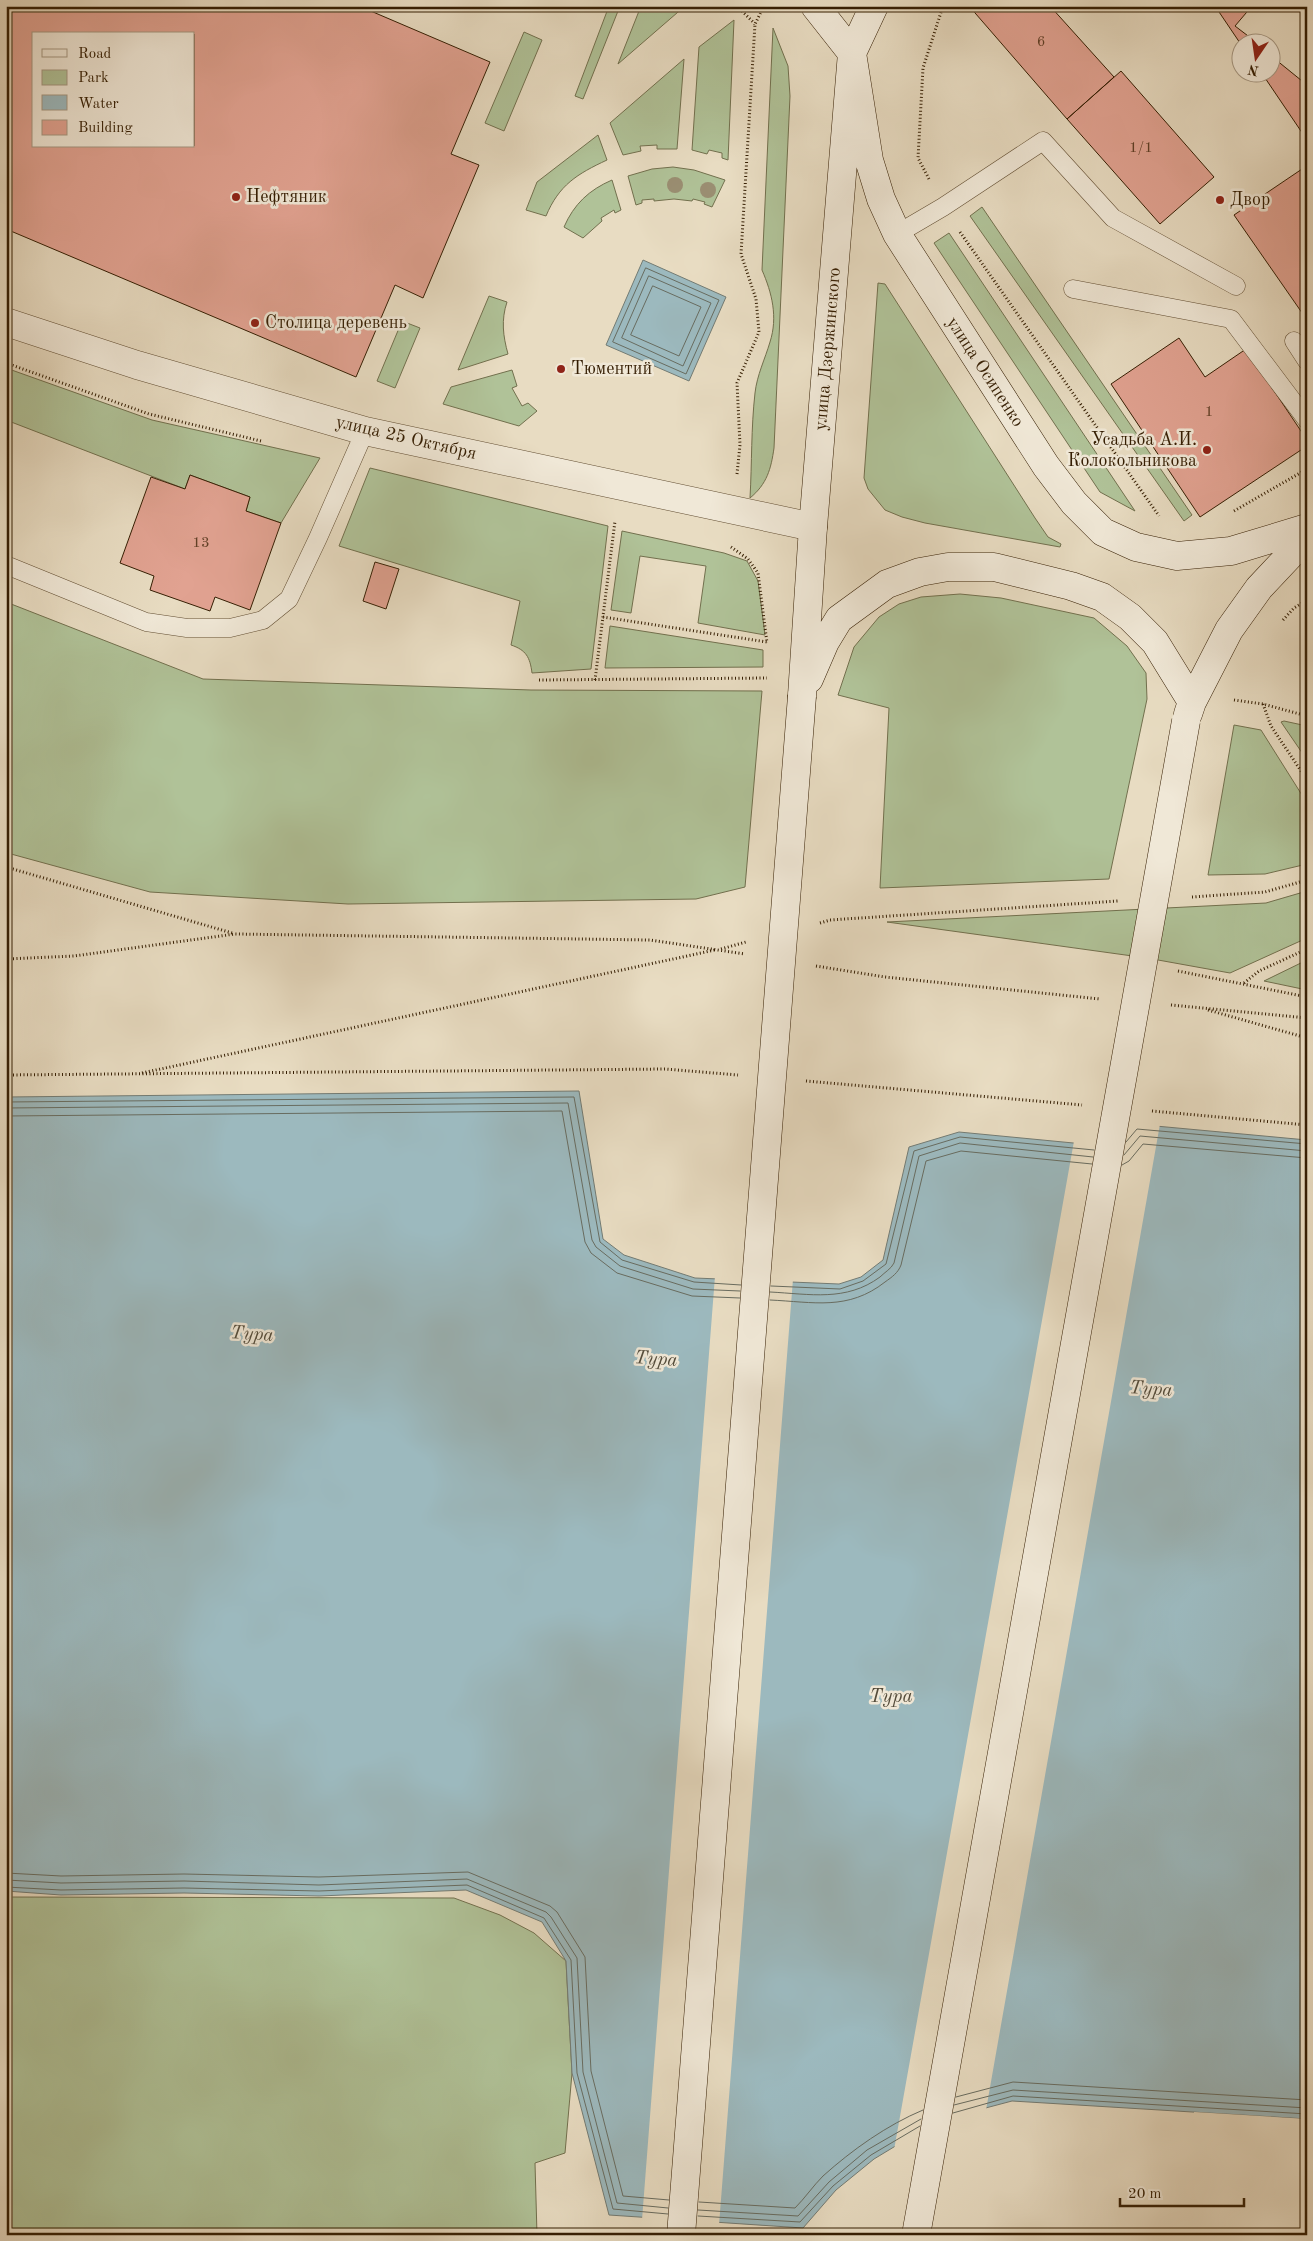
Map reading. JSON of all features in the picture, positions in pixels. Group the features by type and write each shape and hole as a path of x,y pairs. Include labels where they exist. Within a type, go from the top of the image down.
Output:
{"main road":[{"name":"улица Осипенко","path":"815,6 852,53 869,160 881,199 897,234 1046,466 1074,503 1103,532 1136,548 1177,556 1231,551 1307,528"},
{"name":"улица Дзержинского","path":"682,2235 802,696 813,527 852,53 874,6"},
{"name":"улица 25 Октября","path":"6,322 137,365 365,431 734,512 813,527"},
{"path":"916,2235 1189,711 1229,630 1259,588 1307,537"},
{"path":"802,696 825,642 839,619 887,584 920,572 948,567 994,567 1071,586 1102,597 1130,616 1155,642 1189,711"}],"lane":[{"path":"897,234 943,207 1043,141 1113,218 1236,286"},
{"path":"1073,289 1231,319 1307,420"},
{"path":"1294,341 1307,361"},
{"path":"6,565 146,622 187,628 230,628 263,620 289,599 365,431"}],"path":[{"path":"738,6 755,24"},
{"path":"764,6 755,24 741,254 756,299 759,332 737,382 740,445 730,546 748,559 758,573 767,650"},
{"path":"943,6 923,68 918,158 943,207 1164,523"},
{"path":"1225,515 1307,469"},
{"path":"595,680 615,521"},
{"path":"603,617 767,642"},
{"path":"767,669 768,686"},
{"path":"539,680 767,678"},
{"path":"1233,700 1263,704 1307,716"},
{"path":"1263,704 1272,726 1307,780"},
{"path":"6,867 236,934"},
{"path":"1186,897 1265,892 1307,880"},
{"path":"812,925 830,920 1126,901"},
{"path":"6,959 74,956 236,934 650,940 748,954"},
{"path":"135,1074 747,942"},
{"path":"1244,984 1259,971 1307,949"},
{"path":"807,964 885,977 1107,1000"},
{"path":"1173,970 1307,997"},
{"path":"1163,1005 1307,1018"},
{"path":"1200,1008 1307,1038"},
{"path":"6,1075 665,1069 744,1076"},
{"path":"803,1081 1090,1106"},
{"path":"1149,1111 1307,1125"}],"green space":[{"path":"609,6 620,6 583,99 575,96"},
{"path":"641,6 685,6 618,64"},
{"path":"734,20 728,160 722,158 722,153 709,150 707,154 692,150 699,47"},
{"path":"773,28 788,66 790,96 774,448 767,476 756,493 750,498 755,393 774,323 769,287 762,270"},
{"path":"524,32 542,40 504,131 485,123"},
{"path":"684,59 677,149 657,149 657,145 640,146 641,151 623,155 610,123"},
{"path":"598,135 607,160 587,170 563,188 546,216 526,210 537,182"},
{"path":"673,167 694,170 725,180 712,207 704,204 705,202 693,199 692,201 674,199 642,200 642,203 636,205 628,176 652,169"},
{"path":"612,180 621,210 615,213 614,210 601,218 602,221 583,238 564,227 572,211 589,193"},
{"path":"982,207 1192,515 1184,521 970,216"},
{"path":"949,233 1135,511 1100,492 934,243"},
{"path":"878,283 885,284 1035,518 1048,537 1061,544 1060,547 925,523 902,517 885,510 868,489 864,478"},
{"path":"489,296 507,302 503,328 508,354 458,370"},
{"path":"402,321 420,328 395,388 377,381"},
{"path":"6,368 152,420 320,458 281,523 246,511 250,497 190,475 185,489 6,420"},
{"path":"512,370 517,386 512,388 522,406 528,403 537,411 519,426 443,404 451,387"},
{"path":"370,468 608,526 591,669 532,673 530,663 524,652 511,645 520,601 339,546"},
{"path":"622,531 724,553 747,561 758,581 765,635 698,623 706,566 640,556 631,613 611,610"},
{"path":"960,594 1001,598 1094,618 1127,646 1146,673 1147,699 1109,879 880,888 889,708 838,695 854,647 879,617 899,604 921,597"},
{"path":"6,602 203,679 531,690 762,691 745,887 696,899 348,904 150,892 11,854 6,852"},
{"path":"610,626 763,650 763,667 605,668"},
{"path":"1281,722 1307,726 1307,760"},
{"path":"1234,725 1261,730 1307,803 1307,864 1265,874 1208,875"},
{"path":"1307,891 1307,938 1230,973 1147,958 887,922 1266,903"},
{"path":"1307,960 1307,990 1264,981"},
{"path":"6,1897 454,1898 500,1915 534,1933 566,1961 572,2073 565,2153 535,2163 537,2235 6,2235"}],"water":[{"path":"643,260 726,297 689,381 606,345"},
{"name":"Тура","path":"579,1091 603,1239 624,1255 695,1278 839,1284 861,1277 883,1260 909,1147 959,1132 1115,1147 1134,1124 1307,1140 1307,2119 1012,2101 963,2114 917,2133 874,2159 836,2190 803,2228 609,2215 572,2073 566,1961 542,1922 466,1890 319,1896 184,1893 61,1895 6,1891 6,1097"}],"pier":[{"path":"1133,1122 1160,1124 986,2110 964,2116 918,2135 894,2150 1074,1141 1114,1145"},
{"path":"715,1276 793,1279 719,2225 642,2220"},
{"path":"1194,2112 1307,2119 1307,2121 1194,2114"}],"building":[{"name":"Нефтяник","path":"6,6 359,6 490,62 451,154 479,165 423,298 395,285 356,377 6,229"},
{"path":"969,6 1050,6 1114,77 1067,119"},
{"path":"1215,6 1307,6 1307,140 1268,82 1280,82 1280,32 1233,32"},
{"path":"1252,6 1307,6 1307,85 1280,63 1280,32 1243,32 1235,26"},
{"path":"1121,71 1214,177 1160,224 1067,119"},
{"path":"1305,167 1307,169 1307,320 1234,215"},
{"path":"1179,338 1205,377 1246,349 1307,440 1307,446 1200,517 1111,384"},
{"path":"190,475 250,497 246,511 281,523 250,610 215,597 210,611 150,590 154,576 120,563 151,477 185,489"},
{"path":"375,562 399,569 386,609 363,601"}],"place":[{"name":"Нефтяник","path":"236,197"},
{"name":"Двор","path":"1220,200"},
{"name":"Столица деревень","path":"255,323"},
{"name":"Тюментий","path":"561,369"},
{"name":"Усадьба А.И. Колокольникова","path":"1207,450"}]}
